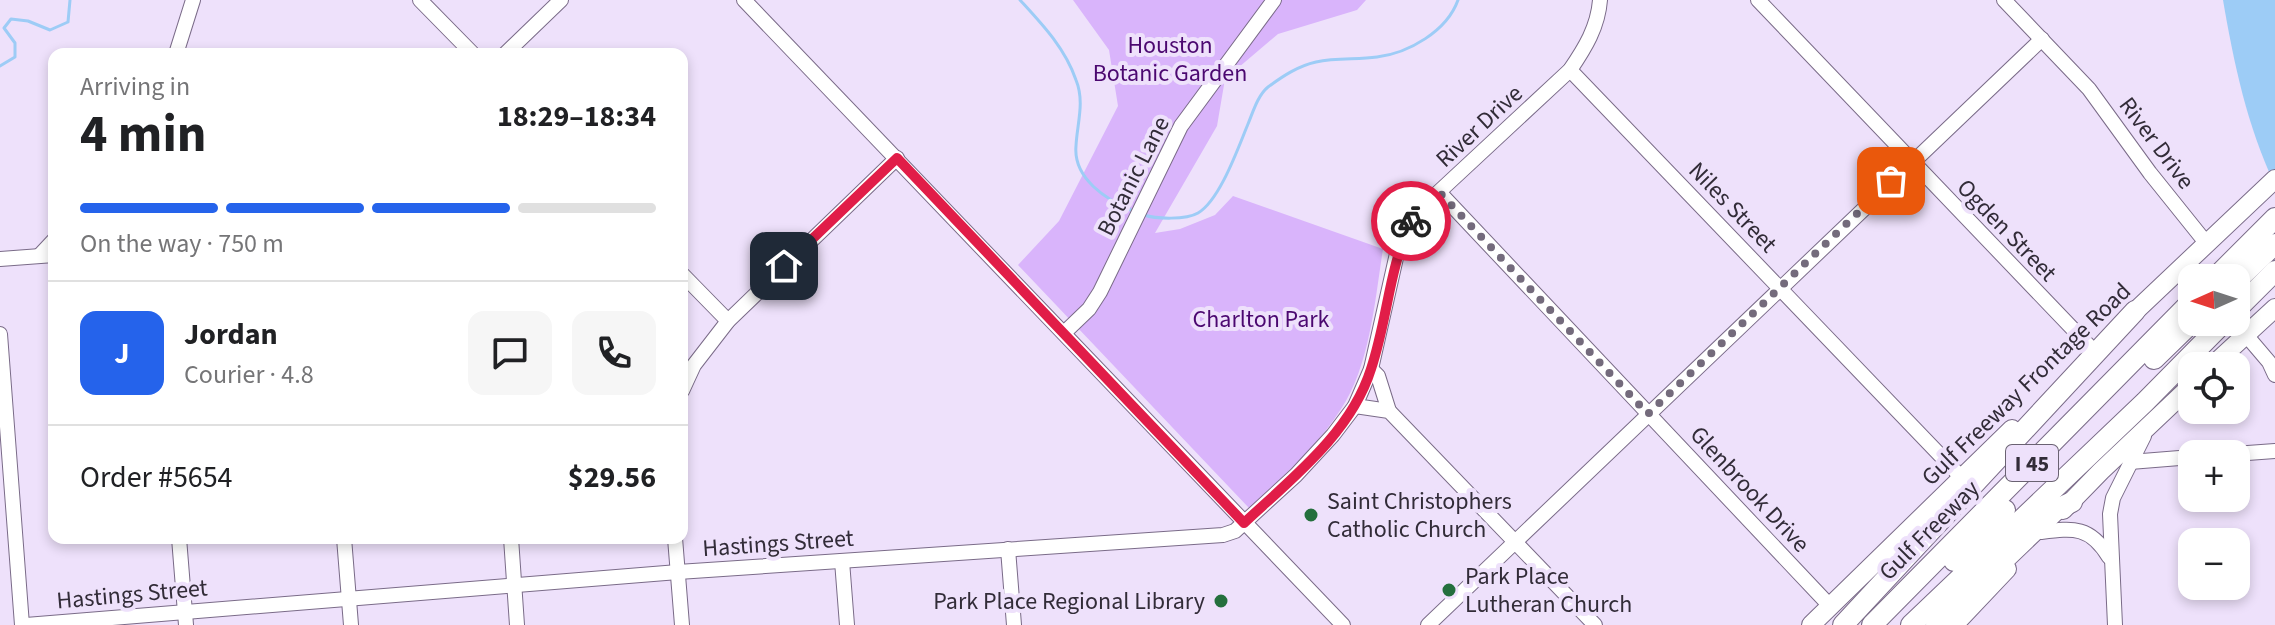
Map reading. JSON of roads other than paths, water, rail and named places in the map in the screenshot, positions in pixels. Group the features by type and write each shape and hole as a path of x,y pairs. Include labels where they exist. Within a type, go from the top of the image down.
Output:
{"highway":[{"path":"2250,286 2266,258 2275,218"},
{"path":"2250,270 2266,258"},
{"path":"1843,625 2135,311"},
{"name":"Gulf Freeway","path":"1872,625 2178,315"},
{"name":"Gulf Freeway","path":"1888,625 2178,336"},
{"name":"I 45","path":"1911,625 2210,336"},
{"path":"1936,625 2057,509 2072,502"}],"main road":[{"name":"Gulf Freeway Frontage Road","path":"1811,625 2093,350 2275,179"},
{"path":"2250,331 2275,308"},
{"path":"2227,352 2245,336"},
{"path":"1954,625 2041,532 2178,398"}],"street":[{"path":"178,48 193,0"},
{"path":"420,0 467,48"},
{"path":"511,48 561,0"},
{"path":"744,0 1343,625"},
{"name":"Botanic Lane","path":"1064,333 1089,309 1167,151 1191,112 1274,0"},
{"name":"River Drive","path":"1244,523 1296,475 1355,406 1371,369 1398,249 1414,215 1570,70 1588,44 1599,15 1600,0"},
{"name":"Ogden Street","path":"1758,0 2093,350"},
{"name":"River Drive","path":"2004,0 2089,89 2207,244"},
{"path":"1428,625 2042,39"},
{"name":"Niles Street","path":"1570,70 1963,479"},
{"path":"688,378 694,365 728,321 897,158"},
{"name":"Glenbrook Drive","path":"1440,193 1830,606"},
{"path":"0,259 47,256"},
{"path":"688,280 728,321"},
{"path":"0,334 24,625"},
{"path":"2247,336 2269,362 2275,375"},
{"path":"1371,369 1378,376 1389,411 1595,625"},
{"path":"1355,406 1389,411"},
{"path":"2149,425 2149,444 2159,455 2169,459"},
{"path":"2115,625 2110,514 2113,498 2149,425"},
{"path":"2250,453 2275,451"},
{"path":"2130,462 2178,458"},
{"name":"Hastings Street","path":"24,625 186,618 348,597 1223,535 1235,531 1244,523"},
{"path":"2041,532 2083,531 2101,544 2111,560"},
{"path":"180,544 186,618"},
{"path":"344,544 351,625"},
{"path":"511,544 517,625"},
{"path":"676,544 682,625"},
{"path":"1008,549 1014,625"},
{"path":"842,561 847,625"}],"water":[{"path":"2223,0 2275,0 2275,185 2243,94"}],"waterway":[{"path":"0,66 15,57 15,43 4,28 11,19 28,21 50,30 68,22 70,0"},
{"path":"1020,0 1059,47 1079,88 1076,146 1080,169 1094,187 1133,211"},
{"path":"1144,215 1186,217 1206,206 1228,173 1264,90 1279,79 1316,62 1377,57 1402,51 1436,31 1458,0"}],"place":[{"name":"Saint Christophers Catholic Church","path":"1311,515"},
{"name":"Park Place Lutheran Church","path":"1449,590"},
{"name":"Park Place Regional Library","path":"1221,601"}],"park label":[{"name":"Houston Botanic Garden","path":"1170,59"},
{"name":"Charlton Park","path":"1261,319"}]}
